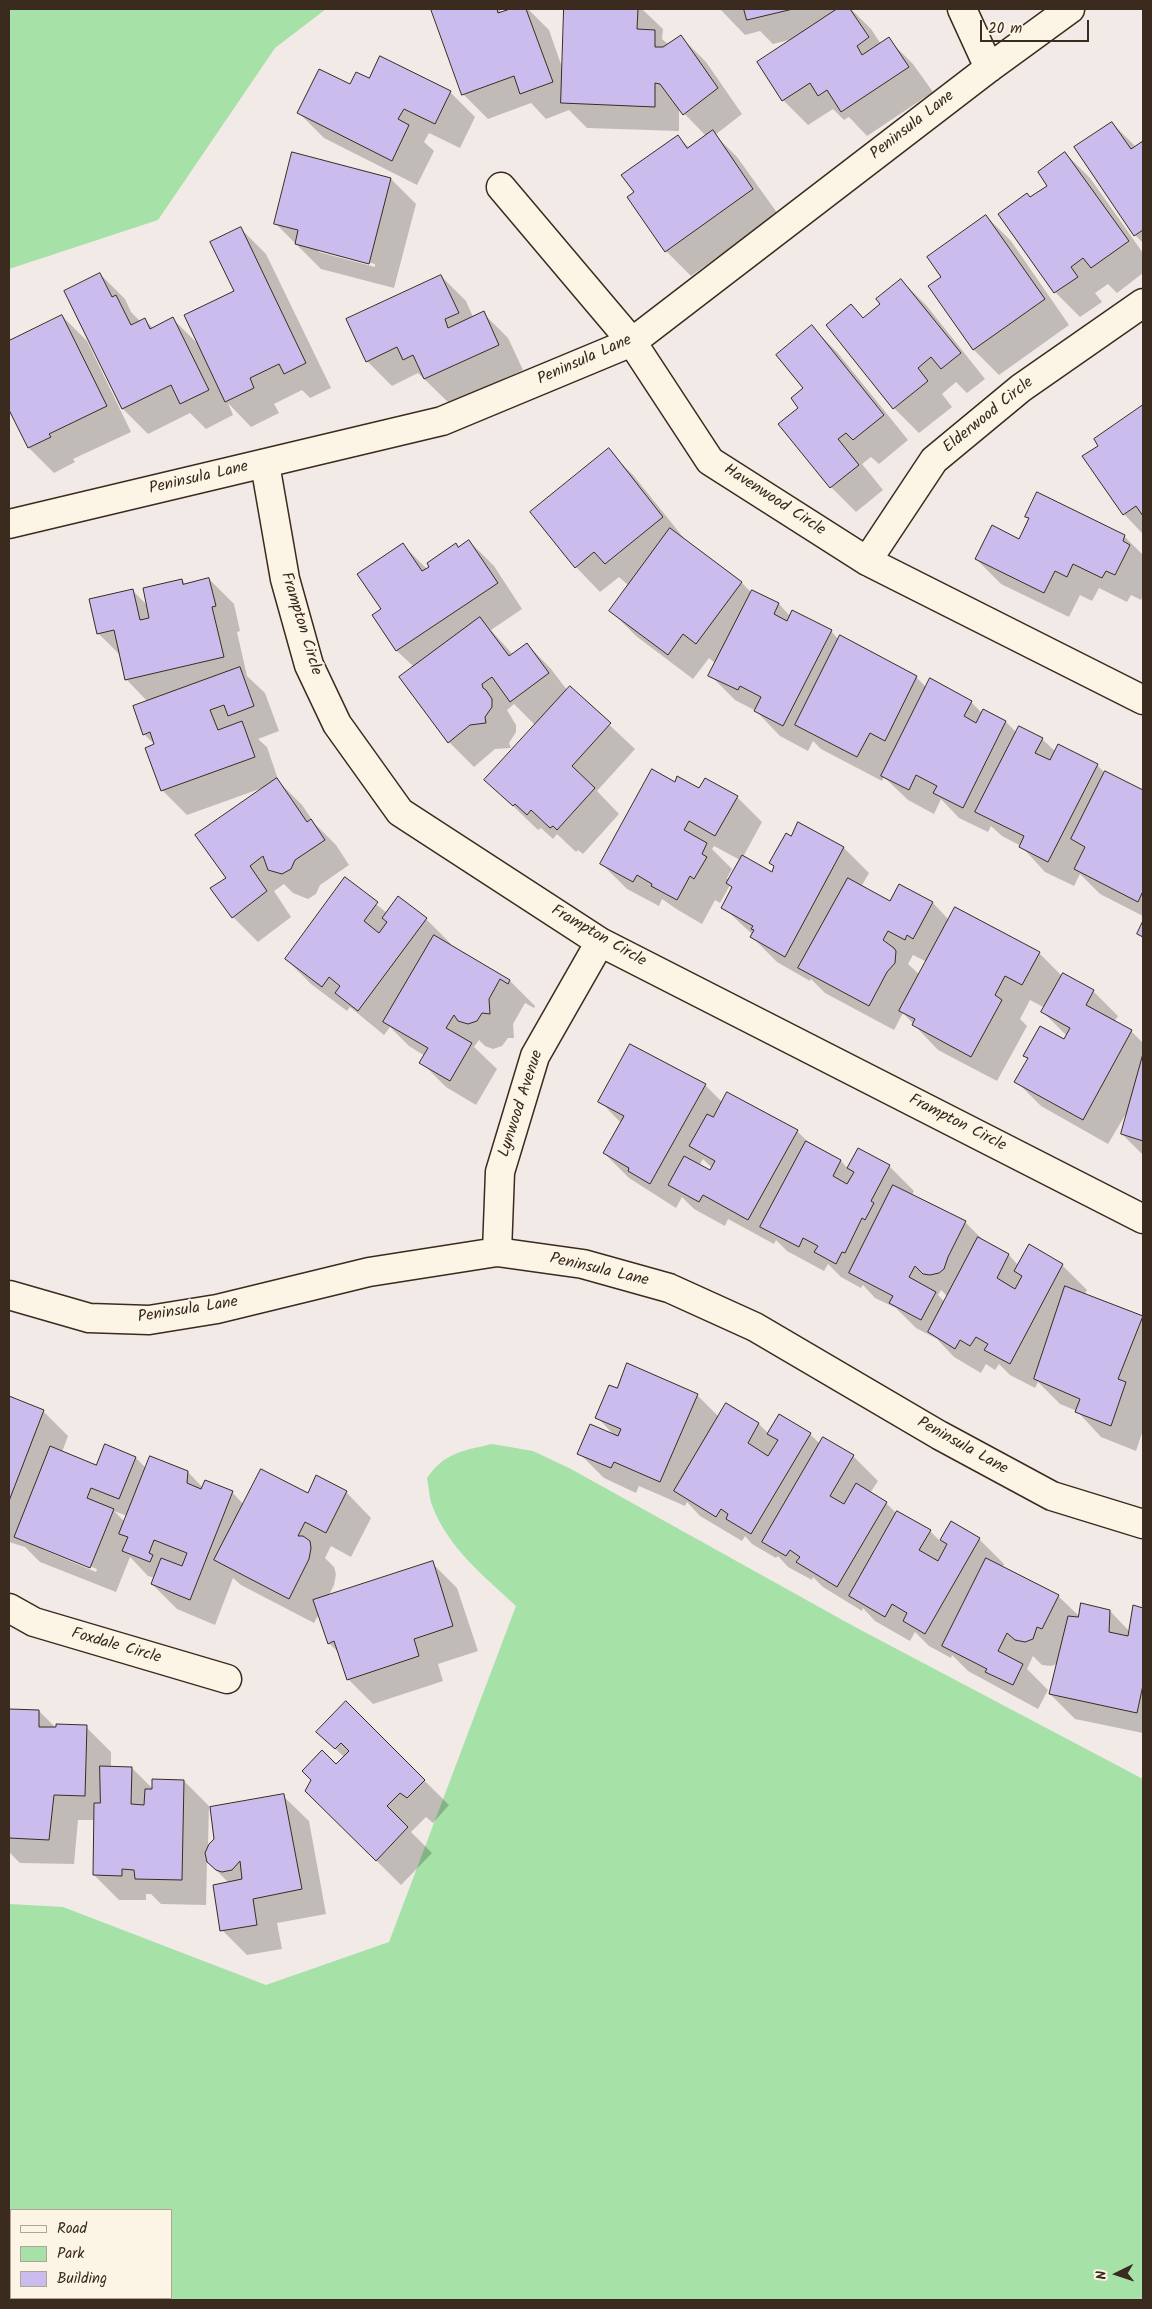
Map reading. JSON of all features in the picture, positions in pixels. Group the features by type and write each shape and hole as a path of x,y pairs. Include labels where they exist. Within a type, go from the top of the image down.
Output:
{"street":[{"path":"962,9 989,68"},
{"name":"Peninsula Lane","path":"9,524 442,421 632,342 989,68 1070,9"},
{"name":"Havenwood Circle","path":"501,187 632,342 710,461 866,561 1143,700"},
{"name":"Elderwood Circle","path":"866,561 934,460 1021,388 1143,303"},
{"name":"Frampton Circle","path":"265,464 287,588 309,665 337,724 400,812 600,942 1143,1219"},
{"name":"Lynwood Avenue","path":"497,1252 500,1172 535,1056 600,942"},
{"name":"Peninsula Lane","path":"9,1295 89,1318 149,1320 217,1309 369,1272 497,1252 583,1264 669,1288 754,1327 938,1435 1052,1496 1143,1524"},
{"name":"Foxdale Circle","path":"9,1608 34,1622 227,1679"}],"green space":[{"path":"9,9 326,9 275,48 158,220 9,269"},
{"path":"492,1444 533,1451 571,1469 855,1627 1143,1779 1143,2300 9,2300 9,1904 63,1907 266,1985 389,1942 516,1606 457,1548 447,1535 432,1505 427,1478 441,1463 463,1451"}],"building":[{"path":"431,9 497,9 498,13 510,9 526,9 553,82 520,94 514,76 462,95"},
{"path":"564,9 638,9 637,29 655,30 655,47 663,47 681,35 718,88 683,115 660,84 655,83 655,107 561,103"},
{"path":"744,9 793,9 747,20"},
{"path":"837,9 850,9 869,37 857,46 862,55 889,37 909,67 841,112 827,90 818,96 810,83 782,101 757,62"},
{"path":"380,56 451,91 435,124 404,109 398,119 409,125 392,161 297,113 319,69 350,84 356,72 369,78"},
{"path":"1112,122 1131,149 1143,141 1143,230 1134,236 1074,147"},
{"path":"713,130 753,189 665,252 627,197 634,192 621,175 678,135 687,148"},
{"path":"292,152 391,178 369,264 295,244 298,230 274,224"},
{"path":"1065,152 1129,241 1091,268 1083,258 1071,267 1078,277 1054,293 998,214 1027,193 1030,197 1047,186 1038,172"},
{"path":"986,215 1045,299 973,350 928,286 941,277 927,257"},
{"path":"241,227 306,363 284,374 279,364 250,378 254,388 225,402 184,315 234,291 210,242"},
{"path":"100,273 112,297 116,295 131,325 145,318 150,329 173,317 209,390 180,404 171,385 122,409 64,291"},
{"path":"441,275 459,313 445,319 448,328 484,311 499,345 424,379 413,355 403,360 397,347 366,362 346,319"},
{"path":"901,279 961,353 941,369 931,357 918,368 928,381 893,409 826,325 851,304 863,318 880,304 876,299"},
{"path":"62,315 107,406 49,434 51,437 28,448 9,410 9,341"},
{"path":"812,325 884,415 853,440 846,433 838,439 859,465 830,488 778,424 798,408 791,398 803,388 776,355"},
{"path":"1143,405 1143,516 1136,506 1123,515 1082,456 1098,446 1094,439"},
{"path":"609,448 663,517 605,564 594,552 575,568 530,512"},
{"path":"1037,492 1125,535 1123,541 1130,545 1115,575 1106,571 1102,578 1073,564 1067,577 1055,571 1044,593 975,559 992,525 1019,539 1029,518 1025,517"},
{"path":"670,528 742,582 696,644 683,634 668,655 609,611"},
{"path":"469,540 498,583 396,651 372,615 381,609 357,574 403,543 422,571 429,567 427,563 456,543 458,547"},
{"path":"209,578 216,606 212,607 224,657 125,680 114,630 97,634 89,599 133,589 140,620 149,618 143,588 182,579 183,584"},
{"path":"752,590 779,603 774,614 787,621 792,610 832,630 783,726 754,711 761,697 740,686 738,690 708,676"},
{"path":"480,617 509,656 527,643 549,673 510,702 492,677 482,684 492,699 492,707 485,717 486,723 470,725 448,743 399,677"},
{"path":"840,635 917,676 885,741 870,733 857,757 795,725"},
{"path":"240,667 254,706 228,716 224,705 210,710 218,730 242,721 255,757 161,791 145,748 154,744 150,732 143,735 133,706"},
{"path":"930,678 972,701 964,716 976,723 983,709 1006,721 963,808 933,793 937,786 916,775 909,790 881,776"},
{"path":"570,686 611,723 572,766 595,788 557,830 553,826 550,828 531,810 527,815 515,804 513,806 484,780"},
{"path":"1019,726 1043,738 1035,753 1050,760 1058,744 1098,764 1048,862 1019,847 1024,836 975,812"},
{"path":"652,769 675,782 677,776 699,788 705,778 738,796 715,836 689,821 684,830 707,843 702,854 707,857 694,879 690,876 677,900 651,886 652,884 637,875 633,882 600,864"},
{"path":"1105,771 1143,790 1143,891 1138,902 1074,869 1085,847 1071,839"},
{"path":"277,778 307,822 311,819 325,840 295,860 291,869 282,874 268,870 263,856 250,866 267,891 232,918 210,888 226,878 195,835"},
{"path":"798,822 844,847 785,957 750,937 754,930 751,929 753,926 721,908 732,887 726,883 742,855 772,872 774,866 769,863 786,833 791,836"},
{"path":"345,877 378,902 364,921 379,933 387,922 382,918 398,896 427,918 358,1011 335,993 340,986 329,977 322,987 285,959"},
{"path":"848,878 890,901 899,884 933,902 913,939 907,935 905,940 888,931 883,940 896,951 895,963 887,972 869,1006 798,968"},
{"path":"955,907 1040,952 1022,985 1005,976 995,995 1002,1000 971,1057 912,1025 915,1019 899,1011"},
{"path":"1143,921 1143,937 1137,934"},
{"path":"434,935 510,980 508,984 500,979 489,999 490,1014 482,1013 477,1021 468,1024 458,1021 454,1015 446,1028 472,1043 450,1081 419,1063 428,1048 383,1022"},
{"path":"1063,973 1094,990 1086,1005 1132,1030 1083,1120 1014,1082 1028,1058 1023,1056 1040,1026 1064,1039 1070,1028 1041,1012"},
{"path":"630,1044 706,1084 650,1184 628,1171 629,1168 603,1153 624,1116 598,1102"},
{"path":"1143,1054 1143,1141 1121,1134"},
{"path":"727,1092 798,1130 748,1220 703,1195 699,1202 668,1185 684,1156 710,1170 715,1161 689,1146 707,1114 713,1117"},
{"path":"806,1141 841,1160 833,1176 847,1184 854,1172 847,1168 858,1148 890,1165 871,1201 874,1203 865,1220 862,1218 845,1253 842,1252 836,1264 814,1252 818,1246 803,1238 799,1247 760,1227"},
{"path":"893,1185 966,1221 944,1269 939,1273 930,1275 923,1274 915,1266 909,1277 936,1292 921,1320 889,1303 893,1296 849,1273"},
{"path":"978,1237 1009,1254 997,1278 1015,1289 1022,1276 1014,1271 1029,1244 1063,1264 1010,1364 984,1350 988,1344 976,1337 970,1346 960,1340 955,1349 928,1332"},
{"path":"1065,1286 1143,1316 1118,1379 1126,1382 1111,1426 1075,1412 1080,1399 1034,1379"},
{"path":"627,1363 698,1394 660,1482 614,1462 611,1468 577,1454 590,1424 618,1436 621,1429 595,1418 609,1385 617,1388"},
{"path":"9,1396 44,1410 9,1501"},
{"path":"726,1403 759,1423 748,1443 768,1456 778,1440 767,1434 779,1414 811,1433 751,1534 726,1519 728,1514 721,1509 716,1517 674,1491"},
{"path":"823,1437 854,1455 830,1496 844,1504 856,1483 887,1502 837,1587 796,1562 800,1557 790,1550 786,1556 762,1542"},
{"path":"105,1444 136,1457 119,1499 91,1488 87,1498 114,1509 90,1568 14,1537 50,1446 96,1465"},
{"path":"150,1456 188,1471 187,1483 201,1489 205,1480 233,1491 190,1600 151,1584 161,1558 182,1566 187,1553 154,1540 149,1553 153,1555 150,1562 122,1551 128,1537 119,1534"},
{"path":"261,1469 308,1493 316,1475 347,1491 326,1533 305,1522 298,1536 303,1536 310,1541 309,1559 289,1599 214,1560"},
{"path":"897,1511 931,1530 919,1550 938,1561 947,1544 940,1540 951,1521 980,1538 925,1634 903,1621 907,1613 892,1604 885,1617 849,1596"},
{"path":"986,1558 1059,1595 1042,1629 1037,1627 1033,1639 1025,1642 1015,1640 1007,1633 998,1651 1023,1664 1013,1685 985,1672 987,1669 942,1646"},
{"path":"433,1561 453,1626 414,1639 419,1656 347,1680 334,1641 328,1644 313,1600"},
{"path":"1081,1603 1110,1610 1109,1632 1128,1636 1133,1605 1143,1608 1143,1685 1137,1713 1049,1694 1068,1616 1078,1617"},
{"path":"346,1701 425,1780 407,1798 400,1793 387,1806 408,1827 376,1861 305,1791 311,1780 302,1771 322,1750 336,1764 349,1751 341,1743 335,1749 316,1732"},
{"path":"9,1709 39,1710 39,1727 56,1727 56,1724 87,1725 85,1796 54,1795 49,1840 9,1838"},
{"path":"100,1766 132,1767 131,1804 144,1805 145,1789 152,1789 152,1779 184,1780 182,1880 135,1879 134,1870 122,1869 122,1876 93,1875 94,1803 100,1803"},
{"path":"284,1794 302,1889 253,1899 257,1925 220,1931 213,1885 242,1879 240,1861 232,1870 222,1872 216,1870 207,1862 205,1853 209,1844 214,1839 210,1807"}]}
